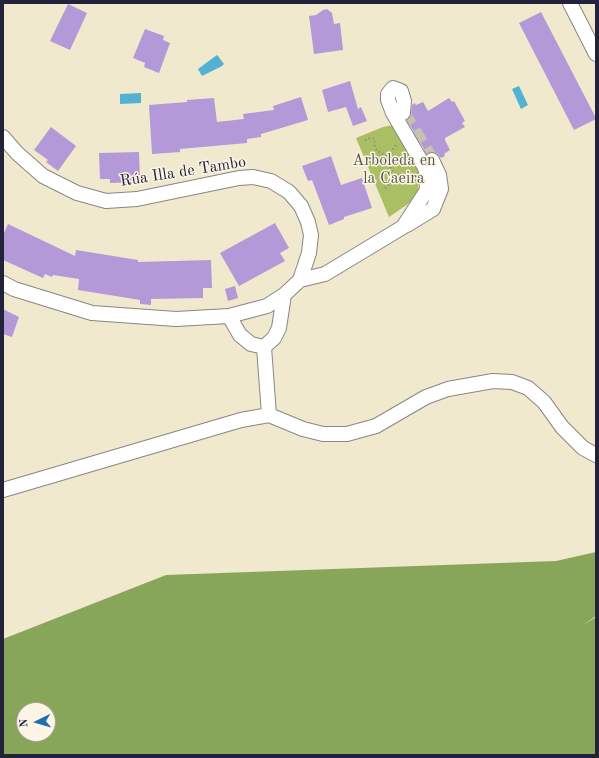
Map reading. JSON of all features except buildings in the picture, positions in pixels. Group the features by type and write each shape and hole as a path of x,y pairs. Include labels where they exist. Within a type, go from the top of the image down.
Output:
{"street":[{"path":"570,3 596,54"},
{"path":"300,280 325,274 433,209 441,189 439,176 392,113 388,100 388,94 392,88 401,91 404,101 403,113"},
{"name":"Rúa Illa de Tambo","path":"3,137 17,153 42,176 78,193 106,200 137,199 239,178 252,178 272,182 289,192 301,206 308,222 311,235 310,253 300,280 284,295 267,306 229,316 176,319 92,313 14,289 3,282"},
{"path":"264,347 274,338 279,328 284,295"},
{"path":"229,316 240,336 251,344 264,347"},
{"path":"264,347 269,415"},
{"path":"3,490 241,420 269,415 303,429 323,434 347,434 376,426 426,397 448,389 493,381 512,382 528,388 544,402 562,427 583,448 596,455"}],"path":[{"path":"365,140 370,138 374,139 377,151 386,156 388,160 394,177 386,188"},
{"path":"388,160 398,142"},
{"path":"3,724 16,716"}],"green space":[{"name":"Arboleda en la Caeira","path":"394,125 415,161 419,175 418,193 408,204 389,217 356,138 383,127"},
{"path":"596,552 596,616 583,625 596,617 596,755 3,755 3,639 166,575 556,561"}],"water":[{"path":"217,55 224,64 202,76 198,69"},
{"path":"519,86 528,105 521,109 512,89"},
{"path":"141,93 141,103 120,104 120,94"}],"tunnel":[{"path":"403,113 432,160"}]}
